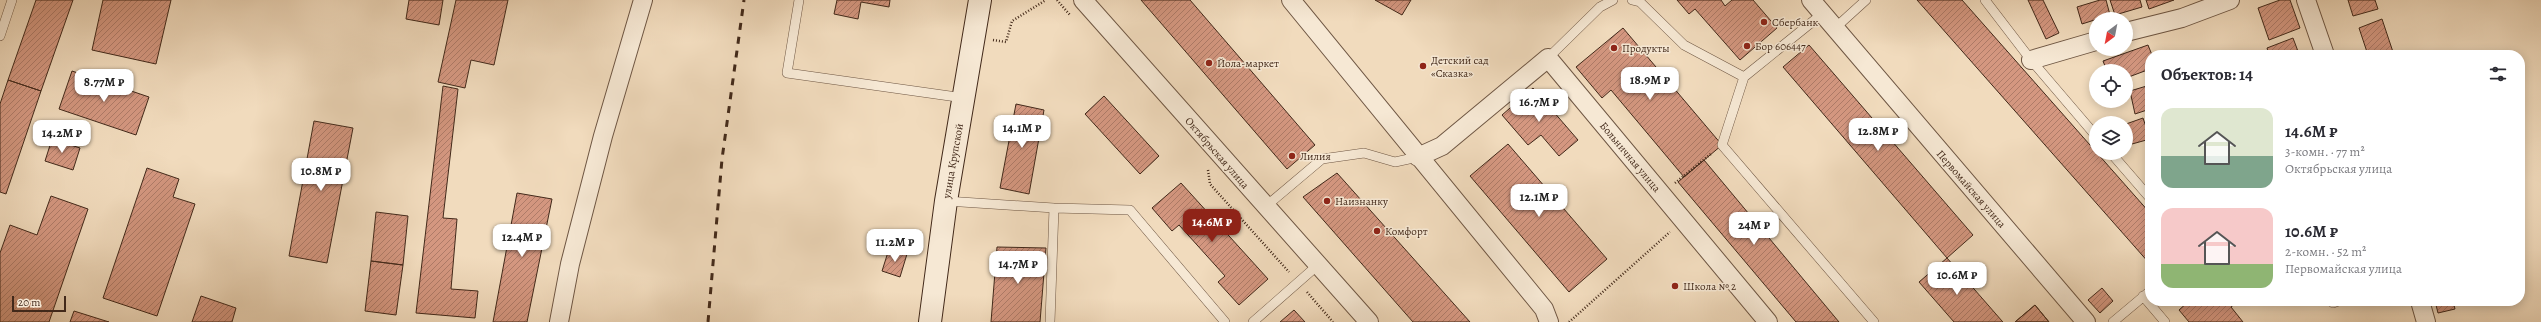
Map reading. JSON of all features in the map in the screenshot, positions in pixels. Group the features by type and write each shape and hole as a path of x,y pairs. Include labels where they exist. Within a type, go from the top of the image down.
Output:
{"street":[{"path":"559,322 570,264 601,143 642,0"},
{"name":"улица Крупской","path":"930,322 946,201 980,0"},
{"name":"Октябрьская улица","path":"1083,0 1265,207 1319,264 1369,322"},
{"path":"1291,0 1544,309 1550,322"},
{"path":"2133,30 2182,18 2230,0"},
{"path":"2306,0 2323,50"},
{"name":"Первомайская улица","path":"1817,7 1834,29 2086,322"},
{"path":"2031,60 2089,43"},
{"path":"1418,157 1442,146 1548,58"},
{"name":"Больничная улица","path":"1548,58 1768,322"},
{"path":"2421,306 2426,322"}],"lane":[{"path":"0,36 12,0"},
{"path":"799,0 787,73 964,98"},
{"path":"1548,58 1600,7 1613,0"},
{"path":"1632,0 1640,2 1684,45 1744,77"},
{"path":"1834,29 1866,0"},
{"path":"1985,0 2031,60 2089,128"},
{"path":"1817,7 1744,77 1722,145 1874,322"},
{"path":"1265,207 1322,159 1364,153 1395,162 1418,157"},
{"path":"2117,160 2145,192"},
{"path":"946,201 1054,208 1130,210 1225,322"},
{"path":"1050,322 1054,208"},
{"path":"1253,322 1319,264"},
{"path":"2113,322 2145,296"},
{"path":"2155,306 2165,322"}],"path":[{"path":"1056,0 1072,18"},
{"path":"1661,194 1722,145"},
{"path":"1204,166 1209,172 1210,184 1299,282 1333,322"},
{"path":"1569,322 1683,220"}],"building":[{"path":"36,0 73,0 41,91 8,80"},
{"path":"103,0 171,0 156,64 92,50"},
{"path":"409,0 443,0 439,25 406,19"},
{"path":"456,0 508,0 494,65 471,60 465,88 438,82"},
{"path":"837,0 890,0 889,7 861,2 858,19 834,14"},
{"path":"1141,0 1190,0 1315,145 1287,169"},
{"path":"1375,0 1411,0 1402,15"},
{"path":"1677,0 1721,0 1725,6 1732,0 1753,0 1777,28 1740,60 1695,9 1689,14"},
{"path":"1917,0 1962,0 2089,144 2089,160 2103,160 2145,207 2145,258"},
{"path":"2028,0 2043,0 2059,33 2046,39"},
{"path":"2100,0 2106,0 2109,12 2089,12 2089,22 2082,24 2077,7"},
{"path":"2110,0 2140,0 2142,7 2125,12 2114,12"},
{"path":"2146,0 2174,0 2149,9"},
{"path":"2280,0 2290,0 2300,28 2269,40 2258,8"},
{"path":"2348,0 2375,0 2378,9 2353,16"},
{"path":"2382,19 2392,50 2366,50 2359,28"},
{"path":"1623,28 1722,145 1684,177 1611,90 1602,98 1576,67"},
{"path":"2293,38 2298,50 2268,50 2267,48"},
{"path":"1809,45 1973,235 1947,258 1783,67"},
{"path":"2148,45 2150,50 2145,50 2145,71 2133,75 2133,64 2104,64 2103,61 2117,56 2133,56 2133,50"},
{"path":"72,71 149,97 136,135 59,109"},
{"path":"8,80 41,91 6,194 0,192 0,104"},
{"path":"443,86 458,89 443,218 457,219 451,289 478,291 475,318 416,313"},
{"path":"2145,86 2145,111 2135,114 2133,105 2133,90"},
{"path":"1533,88 1578,140 1559,156 1541,135 1528,145 1502,115"},
{"path":"1104,96 1159,156 1140,174 1085,114"},
{"path":"1016,104 1044,110 1029,194 1000,188"},
{"path":"2143,118 2145,124 2145,140 2133,144 2133,122"},
{"path":"314,121 353,128 327,263 289,256"},
{"path":"52,139 80,148 73,170 45,161"},
{"path":"1508,144 1607,259 1569,292 1470,176"},
{"path":"1704,160 1839,322 1796,322 1678,182"},
{"path":"147,168 179,179 173,197 195,204 157,316 103,298"},
{"path":"1337,173 1470,322 1413,322 1303,197"},
{"path":"1181,183 1268,279 1239,305 1218,282 1225,276 1179,225 1172,231 1152,208"},
{"path":"517,193 552,199 527,322 493,322"},
{"path":"51,196 88,209 49,322 0,322 0,253 10,225 37,235"},
{"path":"376,212 408,216 403,265 371,261"},
{"path":"997,247 1046,248 1040,322 991,322"},
{"path":"889,249 907,254 900,277 882,271"},
{"path":"1947,258 2003,322 1954,322 1919,282"},
{"path":"371,261 403,265 396,315 365,311"},
{"path":"2102,288 2113,301 2100,313 2088,300"},
{"path":"201,296 236,308 232,322 192,322"},
{"path":"2035,305 2049,322 2015,322"},
{"path":"2035,305 2049,322 2015,322"},
{"path":"2183,306 2232,306 2231,307 2243,322 2189,322 2179,310"},
{"path":"2436,306 2454,306 2455,309 2438,313"},
{"path":"1294,310 1305,322 1280,322"},
{"path":"74,311 109,322 70,322"}],"railway":[{"path":"708,322 722,159 744,0"}],"place":[{"name":"Сбербанк","path":"1764,22"},
{"name":"Бор 606447","path":"1747,46"},
{"name":"Продукты","path":"1614,48"},
{"name":"Йола-маркет","path":"1209,63"},
{"name":"Детский сад «Сказка»","path":"1423,66"},
{"name":"Лилия","path":"1292,156"},
{"name":"Наизнанку","path":"1327,201"},
{"name":"Комфорт","path":"1377,231"},
{"name":"Школа № 2","path":"1675,286"}]}
